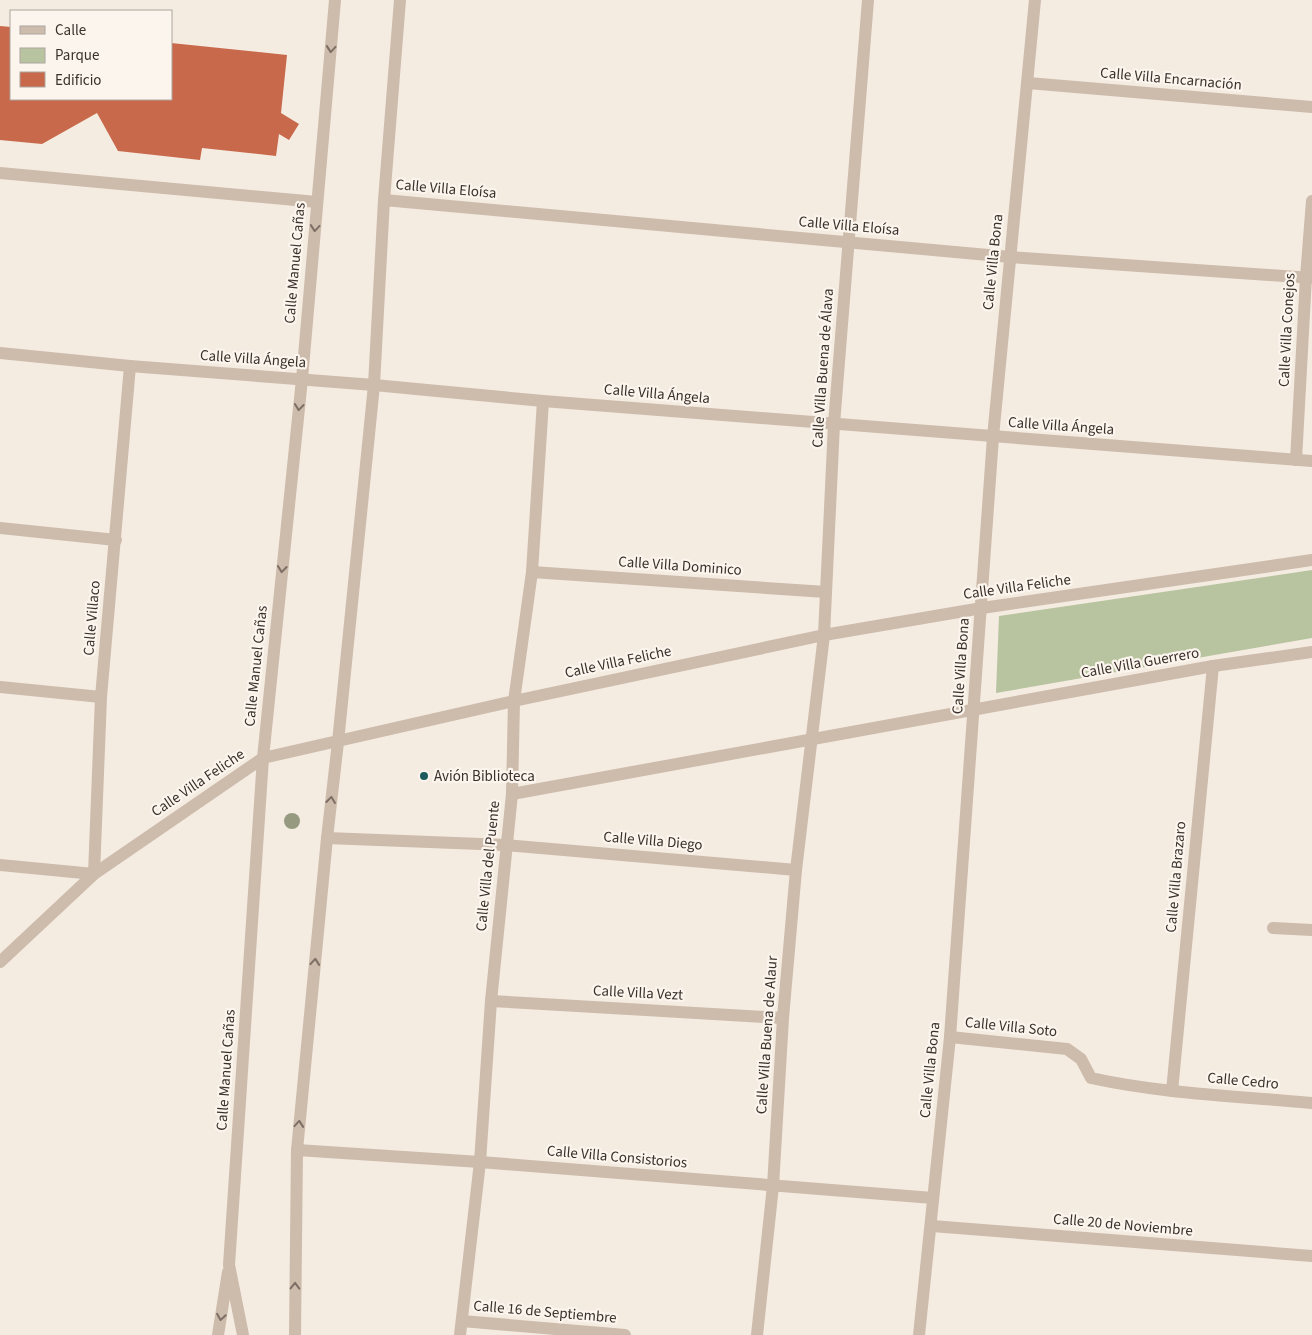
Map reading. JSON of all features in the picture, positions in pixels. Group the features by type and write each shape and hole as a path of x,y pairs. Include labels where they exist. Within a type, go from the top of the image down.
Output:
{"street":[{"name":"Calle Manuel Cañas","path":"243,1335 229,1265 263,758 302,379 335,0"},
{"path":"295,1335 297,1150 374,385 384,200 400,0"},
{"name":"Calle Villa Buena de Álava","path":"812,738 824,635 834,424 868,0"},
{"name":"Calle Villa Bona","path":"919,1335 932,1226 933,1198 950,1036 993,437 1035,0"},
{"name":"Calle Villa Encarnación","path":"1028,83 1312,107"},
{"path":"0,173 317,202"},
{"name":"Calle Villa Eloísa","path":"384,200 1010,257 1309,278"},
{"name":"Calle Villa Conejos","path":"1296,460 1309,278 1312,201"},
{"name":"Calle Villa Ángela","path":"0,353 130,366 374,385 543,401 1312,461"},
{"name":"Calle Villaco","path":"94,874 101,697 130,366"},
{"name":"Calle Villa del Puente","path":"460,1335 480,1162 491,1001 512,794 514,701 532,572 543,401"},
{"path":"0,528 116,540"},
{"name":"Calle Villa Feliche","path":"0,962 94,874 263,758 514,701 824,635 982,608 1312,560"},
{"name":"Calle Villa Dominico","path":"532,572 826,592"},
{"name":"Calle Villa Guerrero","path":"974,709 1213,666 1312,652"},
{"name":"Calle Villa Brazaro","path":"1172,1091 1213,666"},
{"path":"0,687 101,697"},
{"path":"512,794 974,709"},
{"name":"Calle Villa Buena de Alaur","path":"757,1335 773,1186 796,870 812,738"},
{"name":"Calle Villa Diego","path":"327,838 506,845 796,870"},
{"path":"0,865 94,874"},
{"path":"1273,928 1312,930"},
{"name":"Calle Villa Vezt","path":"491,1001 784,1018"},
{"name":"Calle Villa Soto","path":"950,1036 1067,1049 1081,1059 1091,1078 1172,1091"},
{"name":"Calle Cedro","path":"1172,1091 1312,1102"},
{"name":"Calle Villa Consistorios","path":"297,1150 480,1162 933,1198"},
{"name":"Calle 20 de Noviembre","path":"932,1226 1312,1256"},
{"path":"218,1335 229,1265"},
{"name":"Calle 16 de Septiembre","path":"462,1321 626,1335"}],"green space":[{"path":"1312,570 1312,638 996,693 999,616"}],"building":[{"path":"0,26 10,27 10,100 172,100 172,43 287,55 281,113 299,124 289,140 279,134 276,156 202,148 200,160 118,151 97,113 42,144 0,140"}],"place":[{"name":"Avión Biblioteca","path":"424,776"}]}
